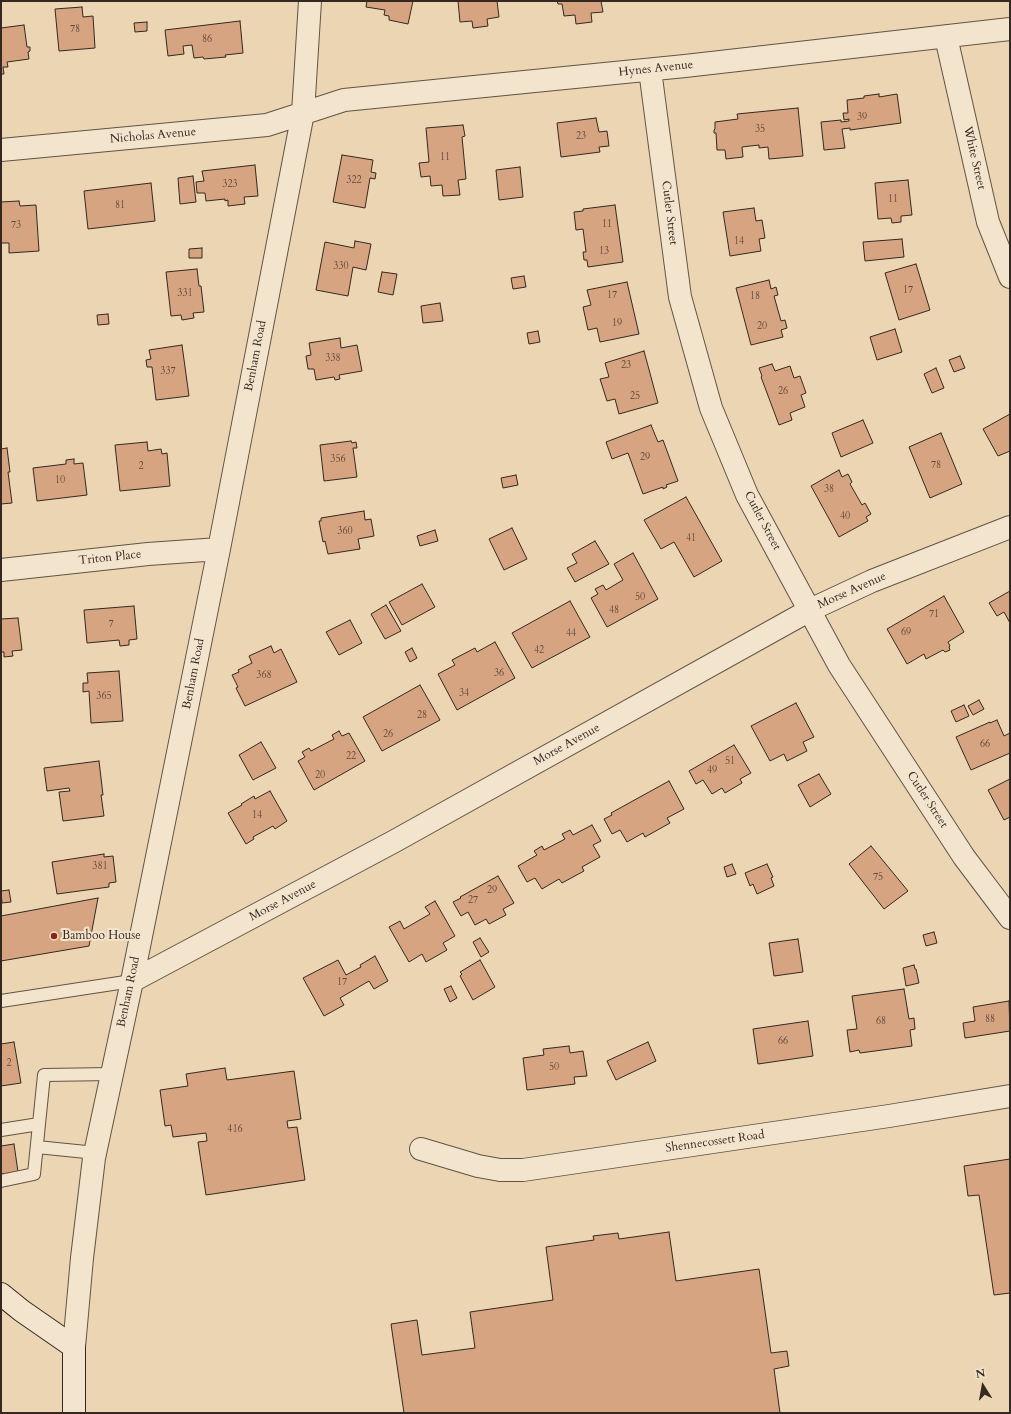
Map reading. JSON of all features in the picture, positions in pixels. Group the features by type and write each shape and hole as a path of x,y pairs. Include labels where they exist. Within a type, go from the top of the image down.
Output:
{"street":[{"name":"Benham Road","path":"74,1413 74,1347 90,1188 219,549 303,113 310,1"},
{"name":"Hynes Avenue","path":"303,113 344,100 650,70 1010,29"},
{"name":"White Street","path":"946,37 988,222 1010,277"},
{"name":"Cutler Street","path":"650,70 680,297 711,408 747,495 810,610 838,665 964,857 1010,918"},
{"name":"Nicholas Avenue","path":"1,150 267,125 303,113"},
{"name":"Morse Avenue","path":"132,981 393,842 810,610 879,578 1010,527"},
{"name":"Triton Place","path":"1,570 148,554 219,549"},
{"name":"Shennecossett Road","path":"421,1149 478,1166 500,1170 523,1170 882,1117 1010,1096"},
{"path":"1,1294 22,1311 74,1347"}],"lane":[{"path":"1,1001 132,981"},
{"path":"1,1181 34,1174 44,1075 112,1074"},
{"path":"1,1130 39,1124"},
{"path":"37,1147 96,1153"}],"building":[{"path":"367,1 413,1 408,24 389,20 389,16 384,15 385,10 366,7"},
{"path":"458,1 497,1 499,17 487,19 488,26 473,28 472,21 460,22"},
{"path":"557,1 601,1 603,12 591,13 592,22 576,24 575,15 564,16 562,4 558,4"},
{"path":"82,7 83,17 93,16 95,48 59,51 55,9"},
{"path":"240,21 243,53 225,55 226,57 204,59 203,57 194,58 192,45 183,46 184,54 168,56 165,30"},
{"path":"147,22 147,31 135,32 134,23"},
{"path":"24,25 27,47 30,47 30,51 28,52 29,59 7,62 8,67 3,67 4,74 1,74 1,28"},
{"path":"879,94 879,97 897,94 901,123 850,130 850,128 842,129 845,148 824,150 821,122 841,120 841,122 849,121 849,119 844,120 843,113 848,113 847,100"},
{"path":"798,108 803,156 769,159 768,147 759,148 759,145 742,147 743,157 726,159 725,150 717,150 716,133 714,133 715,122 738,119 737,114"},
{"path":"596,118 599,132 607,131 609,146 599,147 600,152 561,157 557,123"},
{"path":"463,125 465,136 462,137 466,179 458,180 460,195 443,196 442,185 431,186 430,176 421,177 419,163 429,162 426,128"},
{"path":"342,155 373,160 371,172 376,173 375,179 370,178 365,208 333,202"},
{"path":"255,165 258,196 244,197 245,204 228,206 228,200 225,201 225,199 206,201 205,193 197,193 196,182 204,181 202,171"},
{"path":"520,167 523,197 499,200 496,170"},
{"path":"193,176 196,202 180,204 178,178"},
{"path":"908,180 912,215 901,216 901,222 892,223 891,218 878,219 875,183"},
{"path":"151,183 155,221 88,229 84,191"},
{"path":"19,201 20,206 36,205 39,251 9,253 9,243 1,243 1,202"},
{"path":"615,205 623,262 588,267 587,260 584,260 583,252 586,252 583,229 576,230 574,212 583,211 583,209"},
{"path":"754,208 756,221 762,220 765,238 759,239 761,251 730,256 723,212"},
{"path":"902,239 904,257 865,261 863,242"},
{"path":"355,241 371,244 366,270 353,267 348,296 316,290 325,242 354,248"},
{"path":"202,248 202,258 189,258 189,249"},
{"path":"916,264 930,310 899,320 885,273"},
{"path":"197,269 199,286 201,286 204,312 193,313 194,318 182,320 181,315 171,316 166,272"},
{"path":"382,272 397,274 393,295 378,292"},
{"path":"524,276 526,287 513,289 511,278"},
{"path":"769,280 771,289 776,287 778,295 774,296 781,321 785,320 787,328 781,330 783,337 751,345 736,288"},
{"path":"627,282 639,334 600,342 597,328 588,330 583,307 591,305 587,290"},
{"path":"440,303 443,321 423,323 421,306"},
{"path":"108,314 109,324 98,325 97,315"},
{"path":"895,329 902,352 877,360 870,337"},
{"path":"538,331 540,342 529,344 527,333"},
{"path":"340,338 341,348 357,345 362,371 339,375 340,379 335,380 334,377 316,380 314,369 308,369 306,356 311,355 309,343"},
{"path":"182,345 189,396 156,400 152,367 147,367 146,360 151,359 149,350"},
{"path":"644,351 658,403 619,414 615,399 607,401 600,379 609,377 605,363"},
{"path":"960,356 965,368 954,372 949,360"},
{"path":"772,364 775,371 790,366 794,378 800,376 806,393 801,395 805,407 790,413 792,420 779,425 759,368"},
{"path":"936,368 944,388 932,393 924,374"},
{"path":"1010,414 1010,451 998,456 983,429"},
{"path":"863,420 873,443 841,457 832,433"},
{"path":"651,425 658,442 663,440 678,481 666,485 667,487 663,489 663,487 643,494 628,453 612,459 606,442"},
{"path":"941,433 962,484 930,498 909,447"},
{"path":"351,441 352,443 356,442 357,448 353,448 357,477 324,481 320,445"},
{"path":"147,442 148,451 161,449 162,454 167,453 170,486 120,491 115,445"},
{"path":"7,448 12,503 1,504 1,449"},
{"path":"74,459 74,464 83,463 87,495 37,501 33,468 66,464 66,460"},
{"path":"839,470 842,477 848,474 852,482 850,484 862,505 865,503 871,514 866,517 868,521 839,537 811,486"},
{"path":"516,475 518,485 503,488 501,478"},
{"path":"686,497 722,561 694,577 674,542 661,549 644,520"},
{"path":"364,511 365,520 371,519 374,536 358,539 360,549 328,554 325,541 323,542 319,521 321,521 321,518"},
{"path":"512,528 527,559 504,570 489,539"},
{"path":"435,530 438,541 420,546 417,536"},
{"path":"595,541 609,564 575,582 567,568 577,563 572,554"},
{"path":"633,553 658,599 607,627 591,598 598,594 595,589 603,585 606,590 623,580 614,564"},
{"path":"422,584 435,607 402,625 389,602"},
{"path":"1010,591 1010,623 1004,612 997,616 989,603"},
{"path":"944,596 964,632 948,642 950,650 945,652 943,650 926,659 924,654 907,664 887,629"},
{"path":"570,601 590,637 532,668 512,633"},
{"path":"386,605 401,631 385,639 371,614"},
{"path":"134,606 137,639 129,640 129,645 120,646 119,640 87,643 84,610"},
{"path":"18,618 22,650 12,651 13,656 4,657 4,652 1,652 1,619"},
{"path":"350,620 362,643 339,655 326,632"},
{"path":"495,642 515,678 457,710 438,674 455,665 452,660 475,648 477,652"},
{"path":"271,646 274,653 281,649 297,682 245,706 236,688 238,687 232,675 239,672 238,670 252,663 249,656"},
{"path":"412,648 417,658 410,662 405,652"},
{"path":"119,671 123,721 91,723 89,691 83,692 83,683 88,683 87,673"},
{"path":"420,685 440,720 382,751 363,717"},
{"path":"979,700 984,709 973,715 968,706"},
{"path":"796,703 814,737 803,742 807,751 787,761 784,754 770,761 751,726"},
{"path":"964,705 969,716 956,722 951,711"},
{"path":"997,720 1004,736 1010,733 1010,753 971,770 956,737"},
{"path":"339,731 342,736 349,733 365,761 314,790 298,761 305,757 302,752 309,748 311,751 334,739 332,735"},
{"path":"261,742 276,768 253,780 239,755"},
{"path":"734,745 751,773 740,779 742,783 725,793 722,788 712,794 703,780 696,784 689,771"},
{"path":"99,761 104,816 63,821 59,792 70,791 69,788 47,791 44,768"},
{"path":"819,774 831,794 810,807 798,785"},
{"path":"1010,779 1010,817 1004,820 988,790"},
{"path":"669,781 684,809 667,818 670,823 645,837 643,833 627,842 620,830 612,834 604,819 612,815 611,813"},
{"path":"270,791 287,821 275,829 273,826 253,837 254,839 246,844 228,813 254,796 255,799"},
{"path":"592,825 601,841 593,845 600,857 582,867 584,871 562,883 559,879 542,889 535,878 527,882 518,866 537,855 534,851 542,846 544,850 565,839 562,834 570,830 573,835"},
{"path":"871,846 908,891 884,909 849,864"},
{"path":"104,854 104,857 113,856 116,882 109,883 109,887 57,894 52,862"},
{"path":"732,864 736,874 727,877 724,867"},
{"path":"767,864 773,877 771,878 774,886 757,894 753,884 750,886 745,873"},
{"path":"498,876 514,903 503,909 506,915 489,924 486,919 475,925 468,912 461,916 453,902"},
{"path":"9,890 11,902 2,903 1,891"},
{"path":"98,898 89,946 1,961 1,916"},
{"path":"435,901 455,936 443,943 447,950 426,962 422,954 409,962 389,927 400,921 404,929 430,914 425,907"},
{"path":"934,932 937,943 926,946 923,935"},
{"path":"480,938 489,952 481,957 473,942"},
{"path":"798,939 803,972 774,976 769,943"},
{"path":"375,956 388,981 374,989 369,981 340,998 344,1005 324,1016 303,978 338,960 346,975 361,967 360,965"},
{"path":"480,960 495,987 473,1000 460,976 462,974 460,972"},
{"path":"914,965 919,983 906,986 903,968"},
{"path":"451,986 457,998 450,1002 444,989"},
{"path":"904,989 909,1019 914,1018 915,1029 910,1030 912,1046 860,1053 859,1050 850,1052 847,1030 857,1029 852,996"},
{"path":"1009,1001 1010,1031 965,1038 963,1023 975,1021 973,1007"},
{"path":"808,1021 813,1056 758,1064 753,1029"},
{"path":"14,1042 21,1083 1,1086 1,1044"},
{"path":"648,1042 656,1061 616,1080 607,1061"},
{"path":"569,1046 570,1053 583,1051 587,1076 574,1077 575,1084 527,1090 523,1058 544,1055 543,1049"},
{"path":"225,1068 227,1080 294,1071 301,1119 287,1121 288,1128 297,1127 305,1180 206,1195 198,1142 207,1141 206,1133 173,1137 171,1125 165,1126 160,1090 188,1086 186,1074"},
{"path":"14,1144 18,1172 1,1174 1,1146"},
{"path":"1010,1159 1010,1293 994,1295 979,1195 968,1196 964,1166"},
{"path":"669,1232 676,1281 759,1269 771,1353 787,1351 789,1366 774,1369 780,1413 404,1413 391,1324 417,1320 422,1355 475,1348 470,1312 553,1300 546,1247 594,1240 593,1236 618,1233 619,1239"}],"place":[{"name":"Bamboo House","path":"54,936"}]}
